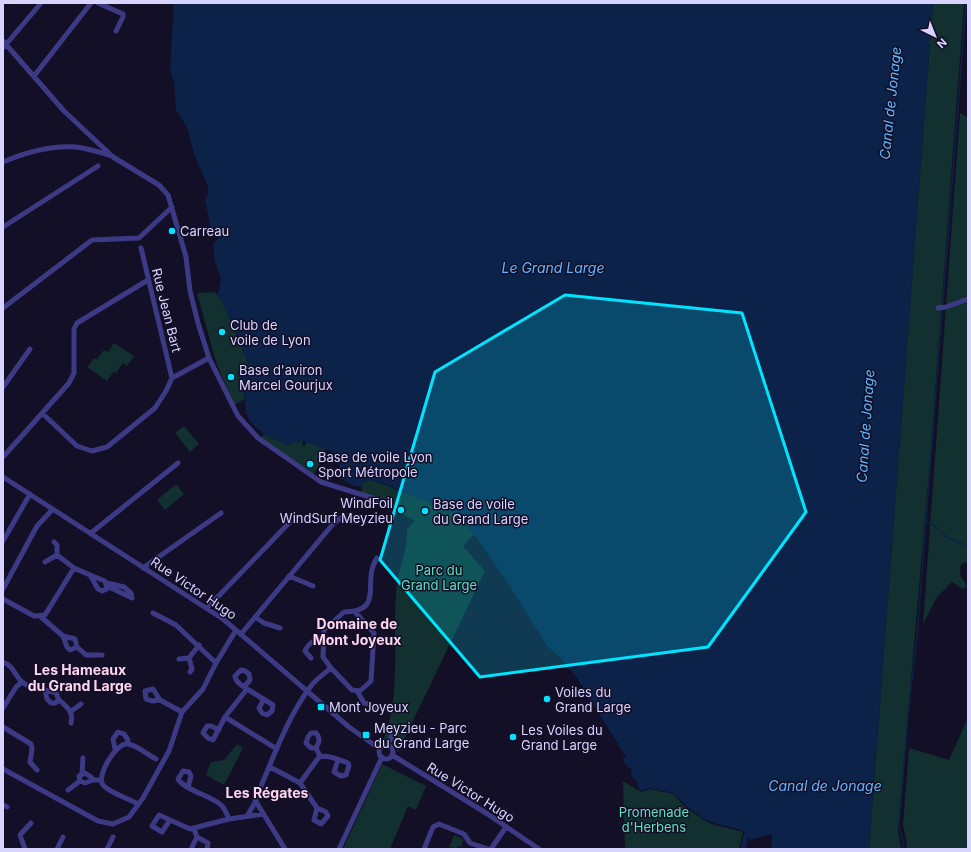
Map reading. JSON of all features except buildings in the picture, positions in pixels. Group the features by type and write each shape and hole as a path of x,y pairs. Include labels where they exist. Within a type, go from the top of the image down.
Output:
{"street":[{"path":"41,3 4,44 64,111 113,157 159,185 168,195 186,257 193,306 209,358 238,416 258,438 321,482 378,500"},
{"path":"34,76 91,3"},
{"path":"98,3 123,14 116,31"},
{"path":"3,162 22,153 62,147 77,147 113,157"},
{"path":"3,228 98,166"},
{"path":"3,308 92,240 139,238 172,207"},
{"name":"Rue Jean Bart","path":"140,248 172,378"},
{"path":"3,457 68,383 74,373 74,329 77,323 148,280"},
{"path":"938,308 946,308 968,299"},
{"path":"3,387 30,349"},
{"path":"42,413 77,446 92,451 107,447 155,408 166,392 172,378 209,358"},
{"path":"91,533 178,462"},
{"name":"Rue Victor Hugo","path":"3,477 207,608 241,634 350,727 380,749"},
{"path":"3,541 30,494"},
{"path":"3,590 37,526 53,509"},
{"path":"144,568 221,513"},
{"path":"241,634 333,524 342,517 352,522"},
{"path":"207,608 290,522"},
{"path":"54,542 57,545 57,555"},
{"path":"45,562 57,555"},
{"path":"57,555 74,568 102,579 107,585 107,589 102,591 98,589 90,575"},
{"path":"355,612 374,634 371,681 360,691 352,690 331,668 323,657 324,630 344,612 355,612 363,609 369,602 372,565 377,558"},
{"path":"41,617 45,615 74,568"},
{"path":"289,576 313,586"},
{"path":"3,599 34,616 41,617 63,636 75,639 77,647 86,655 102,655"},
{"path":"153,612 176,625 216,662"},
{"path":"255,617 280,628"},
{"path":"3,769 98,821 113,824 129,817 169,751 182,712 203,689 216,662 236,630"},
{"path":"63,636 67,647 70,650 77,647"},
{"path":"311,658 305,651 306,648 319,637 324,636"},
{"path":"179,659 189,658 199,645"},
{"path":"189,658 192,669 190,672"},
{"path":"3,662 12,667 22,682 45,691 56,693 59,700 70,712 72,716 71,723"},
{"path":"247,816 256,801 255,800 277,749 307,691 331,668"},
{"path":"3,708 16,687 22,682"},
{"path":"219,730 225,718 245,688 264,700"},
{"path":"357,690 364,703 369,704 375,710"},
{"path":"45,691 47,699 50,703 55,703 59,700"},
{"path":"160,700 182,712"},
{"path":"70,712 81,704"},
{"path":"225,718 277,749"},
{"path":"3,727 31,744 32,749 30,762 37,770"},
{"path":"116,750 113,739 118,732 124,734 128,740 127,744"},
{"path":"138,804 104,787 101,780 101,775 116,750 123,744 132,744 156,759"},
{"path":"339,849 382,757 380,749 385,745 390,746 393,751 392,755 386,758 382,757"},
{"path":"316,748 320,756"},
{"name":"Rue Victor Hugo","path":"392,755 539,849"},
{"path":"320,756 338,760"},
{"path":"300,783 320,756"},
{"path":"68,790 80,781 83,758"},
{"path":"270,767 300,783 317,808"},
{"path":"82,774 88,774 93,780"},
{"path":"80,781 85,783 93,780 101,780"},
{"path":"188,787 222,805 229,819"},
{"path":"256,801 283,848"},
{"path":"170,820 190,829 229,819 264,814"},
{"path":"25,849 20,835 31,823"},
{"path":"424,849 434,827 440,824 464,834 470,843 489,849 506,827"},
{"path":"194,828 197,837 208,843 207,849"},
{"path":"57,849 63,837"},
{"path":"107,849 113,837"},
{"path":"193,849 192,847 197,837"}],"highlighted area":[{"path":"565,295 742,313 806,512 708,647 480,677 380,560 435,372"}],"green space":[{"path":"933,3 964,3 930,460 898,830 901,849 869,849"},
{"path":"960,113 968,118 968,562 961,564 960,575 967,586 963,589 952,582 937,597 923,624"},
{"name":"Club de voile de Lyon","path":"214,292 222,301 250,367 243,371 241,379 245,399 234,405 216,362 197,293"},
{"path":"114,343 134,356 127,366 123,363 116,373 114,371 107,381 87,367 94,358 97,359 104,350 108,352"},
{"path":"184,426 199,444 190,452 175,433"},
{"name":"Base de voile Lyon Sport Métropole","path":"264,434 288,445 294,440 297,443 301,440 303,441 302,445 305,446 306,442 326,448 323,453 325,454 314,474 261,438"},
{"name":"Parc du Grand Large","path":"369,480 428,501 461,516 474,534 463,546 485,571 398,752 392,743 382,742 388,725 394,685 395,601 398,575 405,549 407,529 415,521 400,513 389,504 361,494 362,484"},
{"path":"176,484 184,494 165,510 157,500"},
{"path":"968,718 968,849 906,849 907,844 903,825 909,748 949,760"},
{"path":"237,744 243,748 224,785 206,775 211,762 224,760"},
{"path":"382,764 426,786 416,810 408,806 390,849 343,849"},
{"name":"Promenade d'Herbens","path":"623,781 641,792 650,789 674,794 682,804 702,819 712,824 743,832 739,849 625,849"},
{"path":"454,835 463,839 462,846 455,848 449,847"}],"water":[{"name":"Le Grand Large","path":"174,3 933,3 869,849 771,849 772,834 750,840 742,830 713,823 702,818 683,803 674,793 649,788 640,791 637,782 630,774 632,772 631,768 628,768 622,759 626,757 577,678 559,656 547,646 506,580 461,516 428,501 395,490 392,486 369,480 362,484 361,487 354,486 340,478 340,462 330,451 301,440 296,443 294,441 288,445 263,433 251,422 246,410 243,385 237,375 237,371 243,371 250,367 233,325 218,295 221,279 215,262 213,244 223,234 211,229 205,200 208,194 208,187 194,154 187,127 176,110 174,82 170,71"}],"waterway":[{"path":"902,849 904,844 899,827 908,715 917,637 966,3"},
{"path":"926,522 932,524 947,537 968,546"},
{"path":"743,849 746,835"},
{"path":"965,849 968,840"}],"place":[{"name":"Carreau","path":"172,231"},
{"name":"Club de voile de Lyon","path":"222,332"},
{"name":"Base d'aviron Marcel Gourjux","path":"231,377"},
{"name":"Base de voile Lyon Sport Métropole","path":"310,464"},
{"name":"WindFoil WindSurf Meyzieu","path":"401,510"},
{"name":"Base de voile du Grand Large","path":"425,511"},
{"name":"Voiles du Grand Large","path":"547,699"},
{"name":"Mont Joyeux","path":"321,707"},
{"name":"Meyzieu - Parc du Grand Large","path":"366,735"},
{"name":"Les Voiles du Grand Large","path":"513,737"}],"district":[{"name":"Domaine de Mont Joyeux","path":"357,632"},
{"name":"Les Hameaux du Grand Large","path":"80,678"},
{"name":"Les Régates","path":"267,792"}],"water label":[{"name":"Canal de Jonage","path":"890,103"},
{"name":"Canal de Jonage","path":"865,426"},
{"name":"Canal de Jonage","path":"825,785"}]}
